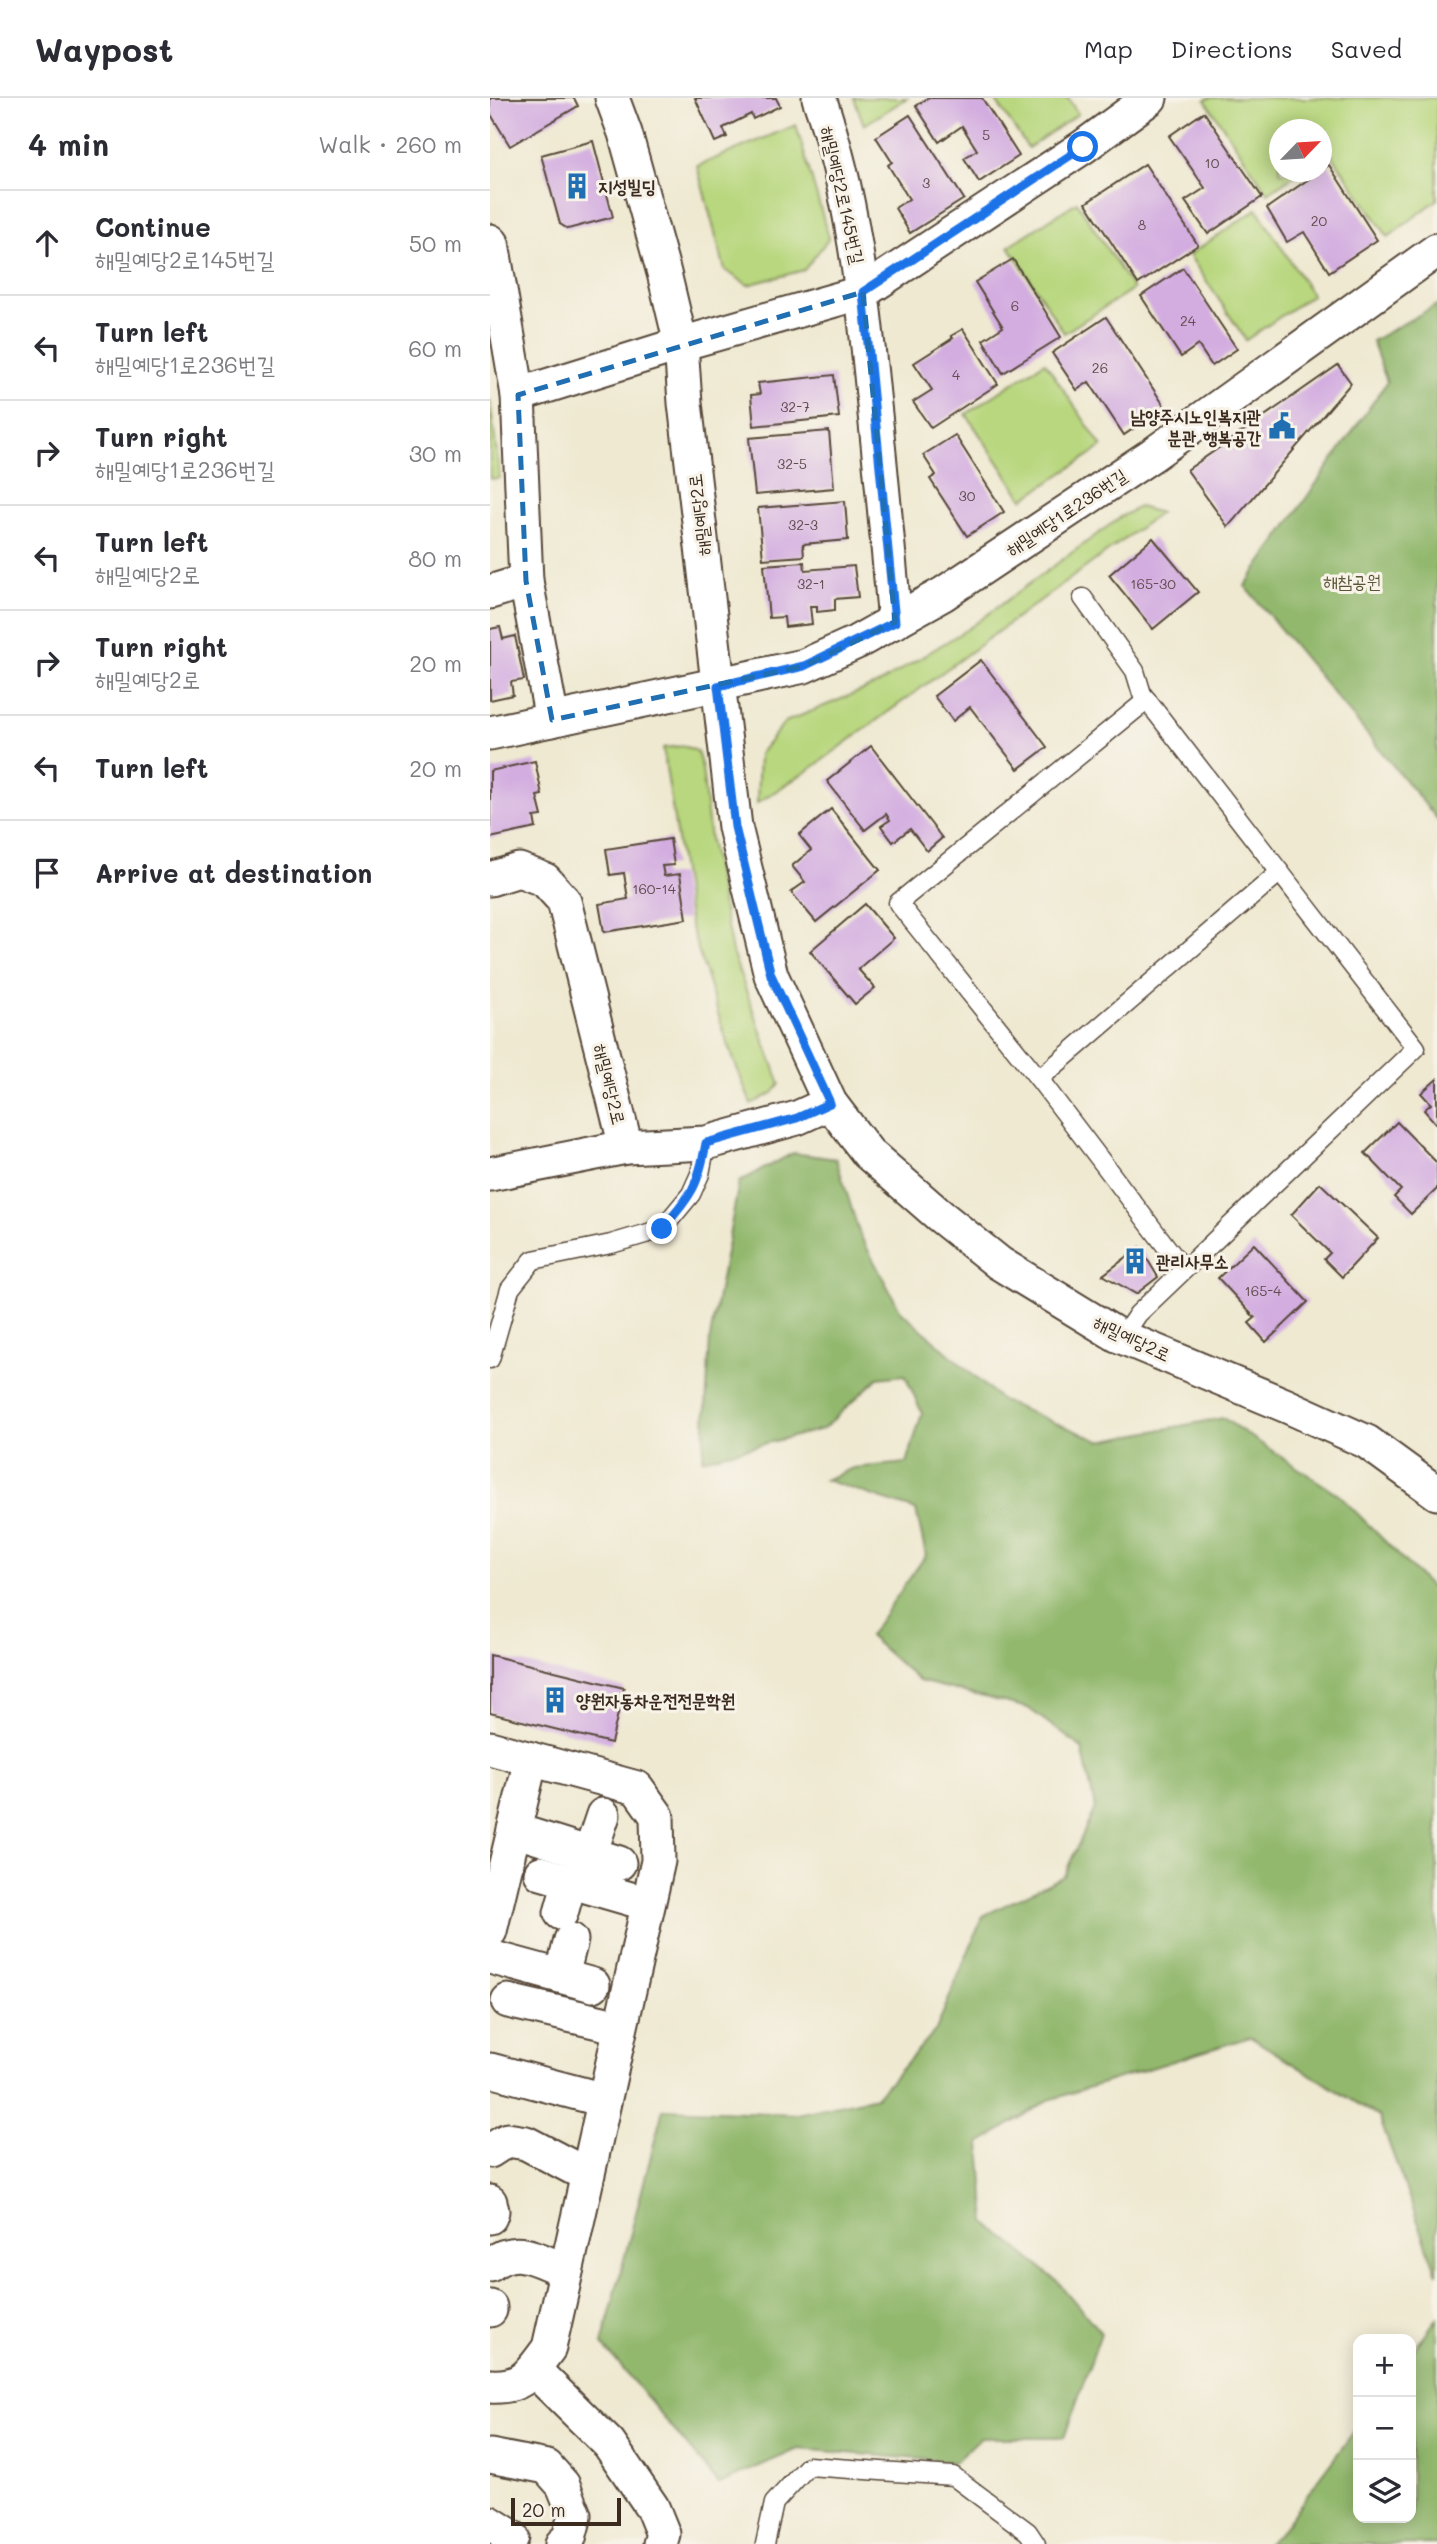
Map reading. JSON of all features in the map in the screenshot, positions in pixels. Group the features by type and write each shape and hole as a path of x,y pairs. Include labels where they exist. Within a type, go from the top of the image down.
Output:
{"street":[{"name":"해밀예당2로","path":"612,98 625,133 661,260 681,344 735,827 771,975 830,1103 868,1153 989,1255 1123,1336 1367,1442 1437,1493"},
{"name":"해밀예당2로145번길","path":"819,98 832,136 853,225 863,292"},
{"name":"해밀예당2로145번길","path":"681,344 863,292 1083,147 1150,98"},
{"path":"490,241 518,395 526,582 552,720"},
{"name":"해밀예당1로236번길","path":"718,686 804,666 895,622 943,594 1152,455 1437,250"},
{"path":"863,292 895,622"},
{"path":"518,395 681,344"},
{"path":"490,592 526,582"},
{"path":"490,733 718,686"},
{"name":"해밀예당2로","path":"490,879 519,870 545,880 564,901 626,1147"},
{"name":"해밀예당2로","path":"490,1174 626,1147 706,1143 797,1118 830,1103"},
{"path":"490,1748 637,1788 657,1816 658,1861 549,2348 525,2380 501,2387 490,2386"},
{"path":"490,1931 498,1863 507,1823 531,1759"},
{"path":"507,1823 604,1858 603,1815"},
{"path":"490,1957 578,1980 556,1877 648,1904"},
{"path":"508,2001 541,2021 620,2027"},
{"path":"490,2070 604,2100"},
{"path":"490,2151 507,2140 526,2143 587,2175"},
{"path":"490,2202 490,2217"},
{"path":"490,2265 500,2256 512,2253 529,2256 566,2271"},
{"path":"533,2369 609,2444 652,2507 663,2534 660,2544"},
{"path":"490,2456 547,2467 563,2485 575,2515 569,2538 562,2544"},
{"path":"490,2523 512,2538 508,2544"}],"lane":[{"path":"1083,598 1135,671 1142,694 1416,1048 1138,1314 1123,1336"},
{"path":"1147,699 898,903 1039,1079 1184,1270"},
{"path":"1039,1079 1280,872"},
{"path":"490,1359 510,1289 533,1260 611,1244 662,1229 691,1194 700,1174 706,1143"},
{"path":"765,2544 774,2503 808,2466 953,2476 1028,2532 1036,2544"}],"highlighted area":[{"path":"863,292 895,622 804,666 552,720 526,581 518,395"}],"green space":[{"path":"854,98 907,98 864,125"},
{"path":"994,98 1068,98 1078,114 1028,148"},
{"path":"1437,98 1437,200 1388,237 1332,155 1332,119 1269,119 1269,182 1284,182 1268,193 1205,100"},
{"path":"796,125 829,238 804,270 748,285 725,270 697,166"},
{"path":"1077,202 1133,289 1064,333 1009,246"},
{"path":"1257,209 1312,295 1246,340 1189,255"},
{"name":"해참공원","path":"1437,305 1437,819 1245,586 1387,382 1372,341"},
{"path":"1045,362 1102,447 1023,499 966,414"},
{"path":"490,400 500,478 490,479"},
{"path":"1139,507 1160,513 809,770 757,803 759,754 785,722 878,684 969,628 1122,516"},
{"path":"683,746 697,751 702,768 710,840 732,952 780,1084 773,1093 751,1104 727,1042 690,924 663,748"},
{"path":"793,1153 836,1159 860,1235 900,1310 1002,1401 1100,1441 1223,1418 1340,1496 1437,1594 1437,2273 1379,2117 1250,2037 1049,2100 980,2143 986,2223 1058,2282 1101,2333 1064,2438 980,2438 955,2462 798,2449 719,2484 602,2344 663,2109 797,2114 876,2097 936,2030 983,1916 1064,1876 1095,1808 1082,1748 1028,1708 919,1681 869,1636 926,1555 916,1510 825,1480 853,1468 907,1463 922,1413 905,1375 878,1378 823,1429 703,1459 710,1338 739,1182"},
{"path":"1437,2318 1437,2544 1265,2544 1278,2535 1353,2433 1353,2523 1416,2523 1416,2347"}],"building":[{"path":"490,98 574,98 578,106 510,146 490,113"},
{"path":"695,98 776,98 780,106 753,119 751,114 723,128 727,137 715,142"},
{"path":"928,98 982,98 1019,156 979,182 964,158 977,150 962,126 939,142 916,106"},
{"path":"1204,112 1262,197 1208,234 1185,201 1205,188 1169,136"},
{"path":"910,115 964,199 910,233 895,208 909,199 888,165 892,162 876,137"},
{"name":"지성빌딩","path":"593,141 613,217 568,229 560,224 541,155"},
{"path":"1145,164 1198,245 1138,284 1086,203"},
{"path":"1332,170 1377,240 1329,272 1304,232 1287,242 1267,208 1304,182 1332,182"},
{"path":"1013,259 1061,337 1003,373 983,340 1003,327 975,282"},
{"path":"1183,268 1237,349 1212,366 1198,345 1181,357 1141,296"},
{"path":"1106,317 1165,407 1124,435 1089,382 1077,390 1052,353"},
{"path":"963,329 998,384 931,428 913,402 932,390 914,363"},
{"name":"남양주시노인복지관 분관 행복공간","path":"1338,365 1351,383 1228,527 1187,470"},
{"path":"834,375 839,417 754,426 751,395 760,394 758,383"},
{"path":"829,431 834,488 755,495 749,438"},
{"path":"955,435 1004,512 967,536 930,479 936,475 923,455"},
{"path":"845,501 848,540 803,544 804,556 763,559 758,508"},
{"path":"1153,538 1198,592 1153,629 1109,575"},
{"path":"804,562 805,570 854,566 858,597 835,599 835,610 817,612 817,606 810,606 812,624 785,627 784,617 769,618 764,565"},
{"path":"500,627 503,639 515,636 524,680 511,682 513,695 490,700 490,629"},
{"path":"981,660 1047,747 1018,769 970,707 953,721 934,696"},
{"path":"871,746 942,838 927,851 910,829 893,842 881,826 890,820 886,814 865,830 827,781"},
{"path":"535,761 542,795 537,796 542,816 534,817 536,828 490,838 490,771"},
{"path":"831,809 880,870 816,922 791,892 805,882 792,866 811,850 799,835"},
{"path":"670,839 674,865 662,866 664,876 680,874 687,919 604,932 599,904 628,899 624,873 610,875 606,849"},
{"path":"865,904 894,938 858,969 875,988 855,1004 810,951"},
{"path":"1437,1079 1437,1125 1424,1110 1431,1104 1421,1093"},
{"path":"1397,1122 1437,1163 1437,1189 1411,1214 1394,1197 1401,1190 1365,1153"},
{"path":"1320,1183 1378,1238 1342,1277 1324,1259 1330,1253 1291,1215"},
{"path":"1254,1244 1308,1302 1266,1342 1249,1323 1255,1318 1218,1278"},
{"name":"관리사무소","path":"1140,1247 1158,1277 1136,1294 1103,1275"},
{"name":"양원자동차운전전문학원","path":"490,1655 624,1688 611,1743 490,1713"}],"place":[{"name":"지성빌딩","path":"577,186"},
{"name":"남양주시노인복지관 분관 행복공간","path":"1282,426"},
{"name":"관리사무소","path":"1135,1261"},
{"name":"양원자동차운전전문학원","path":"555,1700"}],"route":[{"path":"662,1229 691,1194 700,1174 706,1143 797,1118 830,1103 771,975 735,827 718,686 804,666 895,622 863,292 1083,147"}]}
